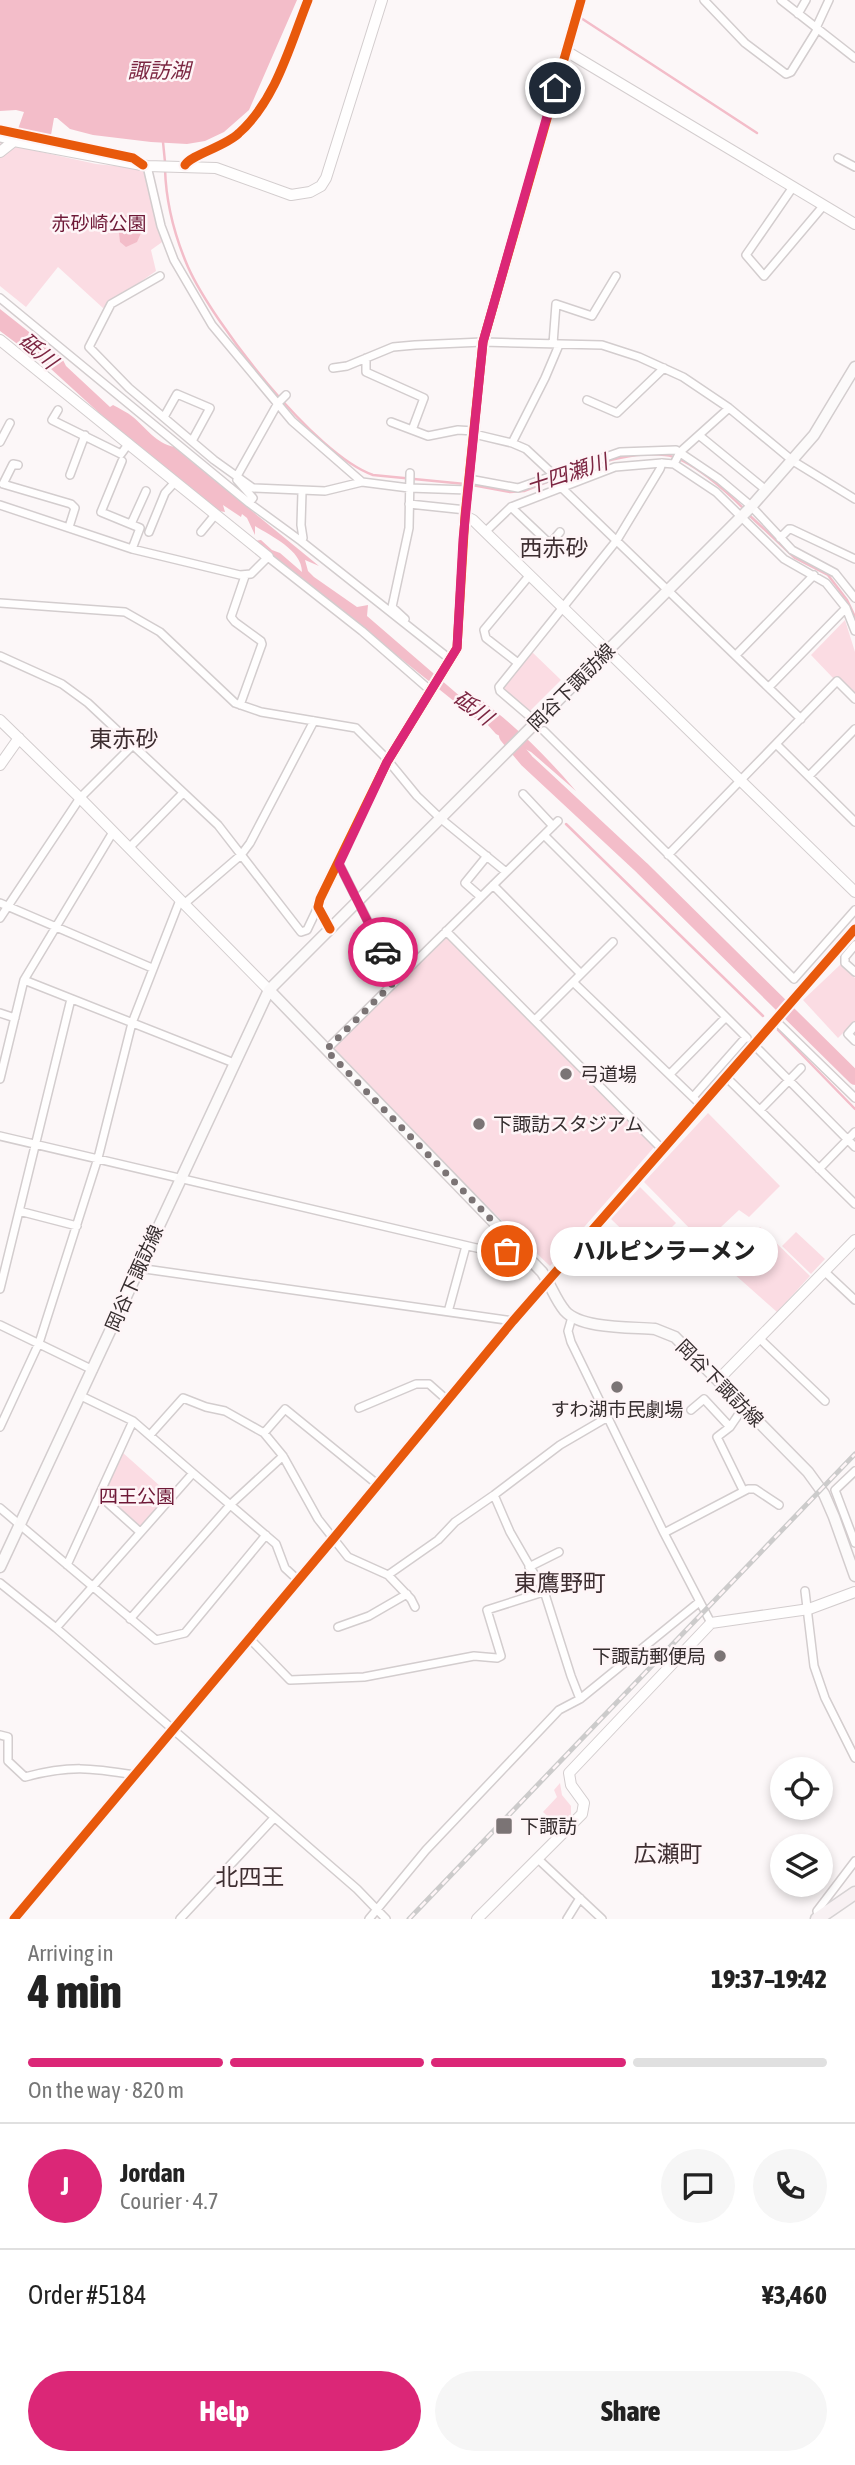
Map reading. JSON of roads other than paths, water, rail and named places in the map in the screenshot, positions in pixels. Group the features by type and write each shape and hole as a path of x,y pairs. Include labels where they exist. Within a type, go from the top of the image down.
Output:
{"highway":[{"path":"818,1918 855,1893"}],"main road":[{"name":"岡谷下諏訪線","path":"0,1567 269,990 766,490 793,461 852,383 855,368"},
{"path":"269,990 516,1245 548,1280 558,1301 572,1317"},
{"name":"岡谷下諏訪線","path":"572,1317 586,1323 655,1329 676,1338 745,1405 808,1472 824,1494 855,1576"}],"street":[{"path":"0,138 150,166 216,168 291,195 305,194 321,186 326,178 382,0"},
{"path":"0,656 62,684 77,694 218,825 301,932 307,930 387,762 457,648 465,513 483,342 581,0"},
{"path":"704,0 745,43 786,74 791,72 830,0"},
{"path":"781,0 855,58"},
{"path":"798,14 806,0"},
{"path":"566,51 855,224"},
{"path":"0,152 14,141"},
{"path":"838,158 855,167"},
{"path":"150,166 161,226 174,260 212,325 282,399 317,444 362,482"},
{"path":"793,187 746,255 764,275 824,205"},
{"path":"160,276 111,304 89,347 130,388 214,460 253,488 325,491 362,482 410,487 469,485 518,488 620,453 676,450 677,458 705,483 746,511 800,555 835,573 855,598"},
{"path":"512,443 545,378 556,344 556,304 592,316 616,276"},
{"path":"0,298 248,503 302,541 449,663"},
{"path":"0,340 432,688"},
{"path":"333,368 347,366 393,347 483,342 602,345 639,357 683,377 729,408 793,461 855,499"},
{"path":"366,358 366,372 424,398 412,430"},
{"path":"587,400 617,413 664,368"},
{"path":"164,417 177,394 210,408 192,441"},
{"path":"248,503 253,498 236,479 282,399"},
{"path":"485,532 511,507 561,486 621,466 662,463 677,458 729,408"},
{"path":"58,410 52,419 121,454 129,443"},
{"path":"391,422 428,436 458,430 526,449 801,719"},
{"path":"0,442 10,423"},
{"path":"70,475 85,435"},
{"path":"700,436 766,490"},
{"path":"620,453 621,466"},
{"path":"677,458 719,479 784,559 814,575 836,592 855,631"},
{"path":"214,460 221,474 218,478"},
{"path":"122,461 101,512 140,528 132,549"},
{"path":"528,715 500,691 499,687 617,540 662,463"},
{"path":"18,465 13,464 3,484 71,504 75,508 69,527"},
{"path":"406,625 408,621 392,607 409,528 411,474"},
{"path":"149,531 165,493 175,482"},
{"path":"131,524 146,491"},
{"path":"302,492 302,541"},
{"path":"409,504 465,513 855,892"},
{"path":"0,505 132,549 245,576 251,574 268,557"},
{"path":"511,507 550,544"},
{"path":"201,532 215,514"},
{"path":"780,538 792,529 855,559"},
{"path":"538,553 560,532"},
{"path":"736,655 814,575"},
{"path":"240,705 262,645 261,641 232,617 245,576"},
{"path":"518,663 486,638 484,630 530,576"},
{"path":"0,603 125,612 160,632 231,700 240,705 261,712 356,728 440,818 506,872"},
{"path":"769,687 846,608"},
{"path":"668,855 837,681 855,699"},
{"path":"0,720 269,990"},
{"path":"0,1427 39,1343 98,1158 132,1023 152,968 182,902 241,855 250,844 314,721"},
{"path":"809,776 855,729"},
{"path":"544,731 794,979 855,910"},
{"path":"0,765 19,738"},
{"path":"777,745 855,822"},
{"path":"0,918 3,905 80,798 132,746"},
{"path":"129,848 183,794"},
{"path":"326,1050 555,823 523,794"},
{"path":"0,1079 24,981 113,832"},
{"path":"14,1919 513,1321 662,1149 747,1037 544,835"},
{"path":"481,897 465,883 487,856"},
{"path":"339,864 397,979"},
{"path":"493,885 581,974"},
{"path":"3,905 152,968"},
{"path":"318,907 330,929"},
{"path":"696,1101 725,1076 855,929"},
{"path":"446,931 662,1149"},
{"path":"535,1020 613,942"},
{"path":"855,945 845,957 845,963 855,972"},
{"path":"24,981 234,1063"},
{"path":"573,982 696,1101"},
{"path":"0,1289 71,999"},
{"path":"0,1013 15,1018"},
{"path":"670,1074 726,1017"},
{"path":"776,1018 855,1098"},
{"path":"855,1026 848,1034 855,1041"},
{"path":"759,1050 855,1147"},
{"path":"760,1110 801,1068"},
{"path":"725,1076 855,1204"},
{"path":"819,1169 855,1132"},
{"path":"0,1136 466,1246 507,1251 516,1245"},
{"path":"19,1212 77,1226"},
{"path":"719,1379 855,1240"},
{"path":"448,1312 466,1246"},
{"path":"138,1268 513,1321"},
{"path":"824,1272 855,1300"},
{"path":"572,1317 568,1331 571,1342 710,1623"},
{"path":"0,1325 93,1370"},
{"path":"760,1338 825,1401"},
{"path":"359,1408 416,1384 429,1384 447,1400"},
{"path":"81,1396 133,1421 150,1435 276,1544 285,1569 298,1580"},
{"path":"150,1435 183,1398 225,1411 264,1433 283,1456 318,1519 348,1557 388,1576 407,1594 415,1607"},
{"path":"691,1409 704,1399 730,1427"},
{"path":"743,1490 717,1437 730,1427 745,1405"},
{"path":"264,1433 285,1409 377,1484"},
{"path":"388,1576 438,1540 456,1521 494,1496 560,1444 608,1417"},
{"path":"67,1565 133,1421"},
{"path":"130,1619 230,1504 283,1456"},
{"path":"855,1471 835,1490 855,1543"},
{"path":"56,1628 193,1472"},
{"path":"664,1533 743,1490 755,1489 779,1505"},
{"path":"100,1496 140,1532"},
{"path":"494,1496 510,1532 544,1591 580,1699"},
{"path":"0,1508 156,1640 185,1633 266,1535"},
{"path":"529,1567 559,1552"},
{"path":"249,1638 290,1680 365,1677 474,1656 498,1658 501,1656 487,1610 581,1580"},
{"path":"0,1583 56,1628 357,1889 386,1919"},
{"path":"805,1591 814,1665 825,1698 855,1758"},
{"path":"477,1919 582,1814 584,1803 571,1786 569,1773 710,1623 808,1609 855,1592"},
{"path":"338,1626 369,1616 407,1594"},
{"path":"369,1919 426,1850 559,1710 580,1699 698,1602"},
{"path":"0,1735 8,1737 8,1761 25,1777 88,1767 135,1775"},
{"path":"180,1919 274,1818"},
{"path":"538,1859 602,1919"},
{"path":"818,1918 817,1911 855,1861"},
{"path":"567,1919 580,1898"}],"water":[{"name":"諏訪湖","path":"0,0 297,0 249,110 224,132 205,141 187,144 93,135 70,129 57,118 54,118 51,135 18,129 24,112 0,111"},
{"path":"128,214 138,222 141,233 137,242 126,247 120,242 115,227 124,222"},
{"path":"0,309 62,358 66,366 110,407 113,405 133,417 157,439 174,447 319,566 305,560 308,571 314,577 357,607 368,605 367,616 462,698 479,703 481,700 507,721 543,754 576,791 531,752 496,734 487,724 475,718 254,541 261,540 302,572 297,557 284,544 255,526 255,535 247,518 242,514 241,517 223,505 225,512 219,511 107,420 51,369 0,331"}],"waterway":[{"path":"581,18 757,133"},
{"name":"十四瀬川","path":"163,142 165,162"},
{"name":"十四瀬川","path":"165,169 169,206 188,267 219,320 242,352 296,415 349,463 373,475 465,484"},
{"name":"十四瀬川","path":"586,468 635,455 675,457 708,477 745,510"},
{"name":"十四瀬川","path":"472,485 510,492 524,491 570,473"},
{"name":"十四瀬川","path":"749,515 795,558 828,575 847,600 855,617"},
{"name":"砥川","path":"506,736 527,761 642,868 855,1078"},
{"path":"566,824 763,1016"},
{"path":"778,1030 855,1109"}],"railway":[{"path":"409,1919 855,1454"}],"place":[{"name":"弓道場","path":"566,1074"},
{"name":"下諏訪スタジアム","path":"479,1124"},
{"name":"ハルピンラーメン","path":"507,1251"},
{"name":"すわ湖市民劇場","path":"617,1387"},
{"name":"下諏訪郵便局","path":"720,1656"},
{"name":"下諏訪","path":"504,1826"}],"district":[{"name":"西赤砂","path":"554,548"},
{"name":"東赤砂","path":"124,739"},
{"name":"東鷹野町","path":"560,1583"},
{"name":"広瀬町","path":"668,1854"},
{"name":"北四王","path":"250,1877"}],"park label":[{"name":"赤砂崎公園","path":"99,223"},
{"name":"四王公園","path":"137,1496"}]}
